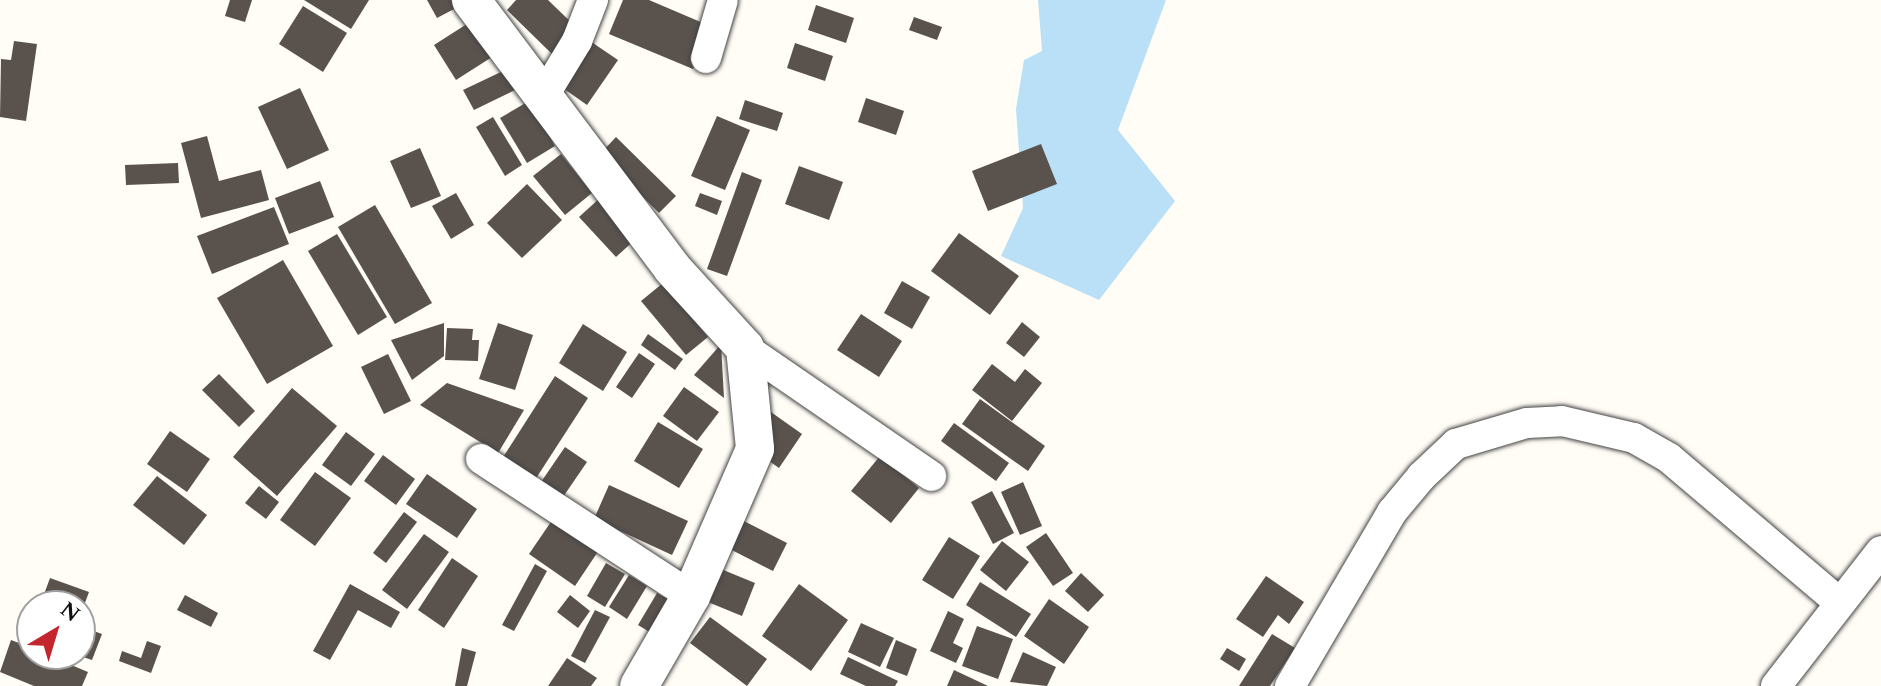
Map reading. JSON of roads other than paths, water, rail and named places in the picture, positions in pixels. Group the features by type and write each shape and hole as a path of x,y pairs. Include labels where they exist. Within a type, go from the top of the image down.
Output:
{"street":[{"path":"471,0 672,268 745,348 931,476"},
{"path":"543,97 577,41 593,0"},
{"path":"706,58 723,0"},
{"path":"639,686 691,596 755,449 745,348"},
{"path":"1290,686 1392,512 1422,476 1456,444 1527,423 1562,421 1634,438 1669,458 1840,603"},
{"path":"481,459 691,596"},
{"path":"1776,686 1881,551"}],"water":[{"path":"1038,0 1166,0 1118,130 1175,201 1099,300 1001,256 1023,208 1016,109 1024,60 1042,51"}]}
